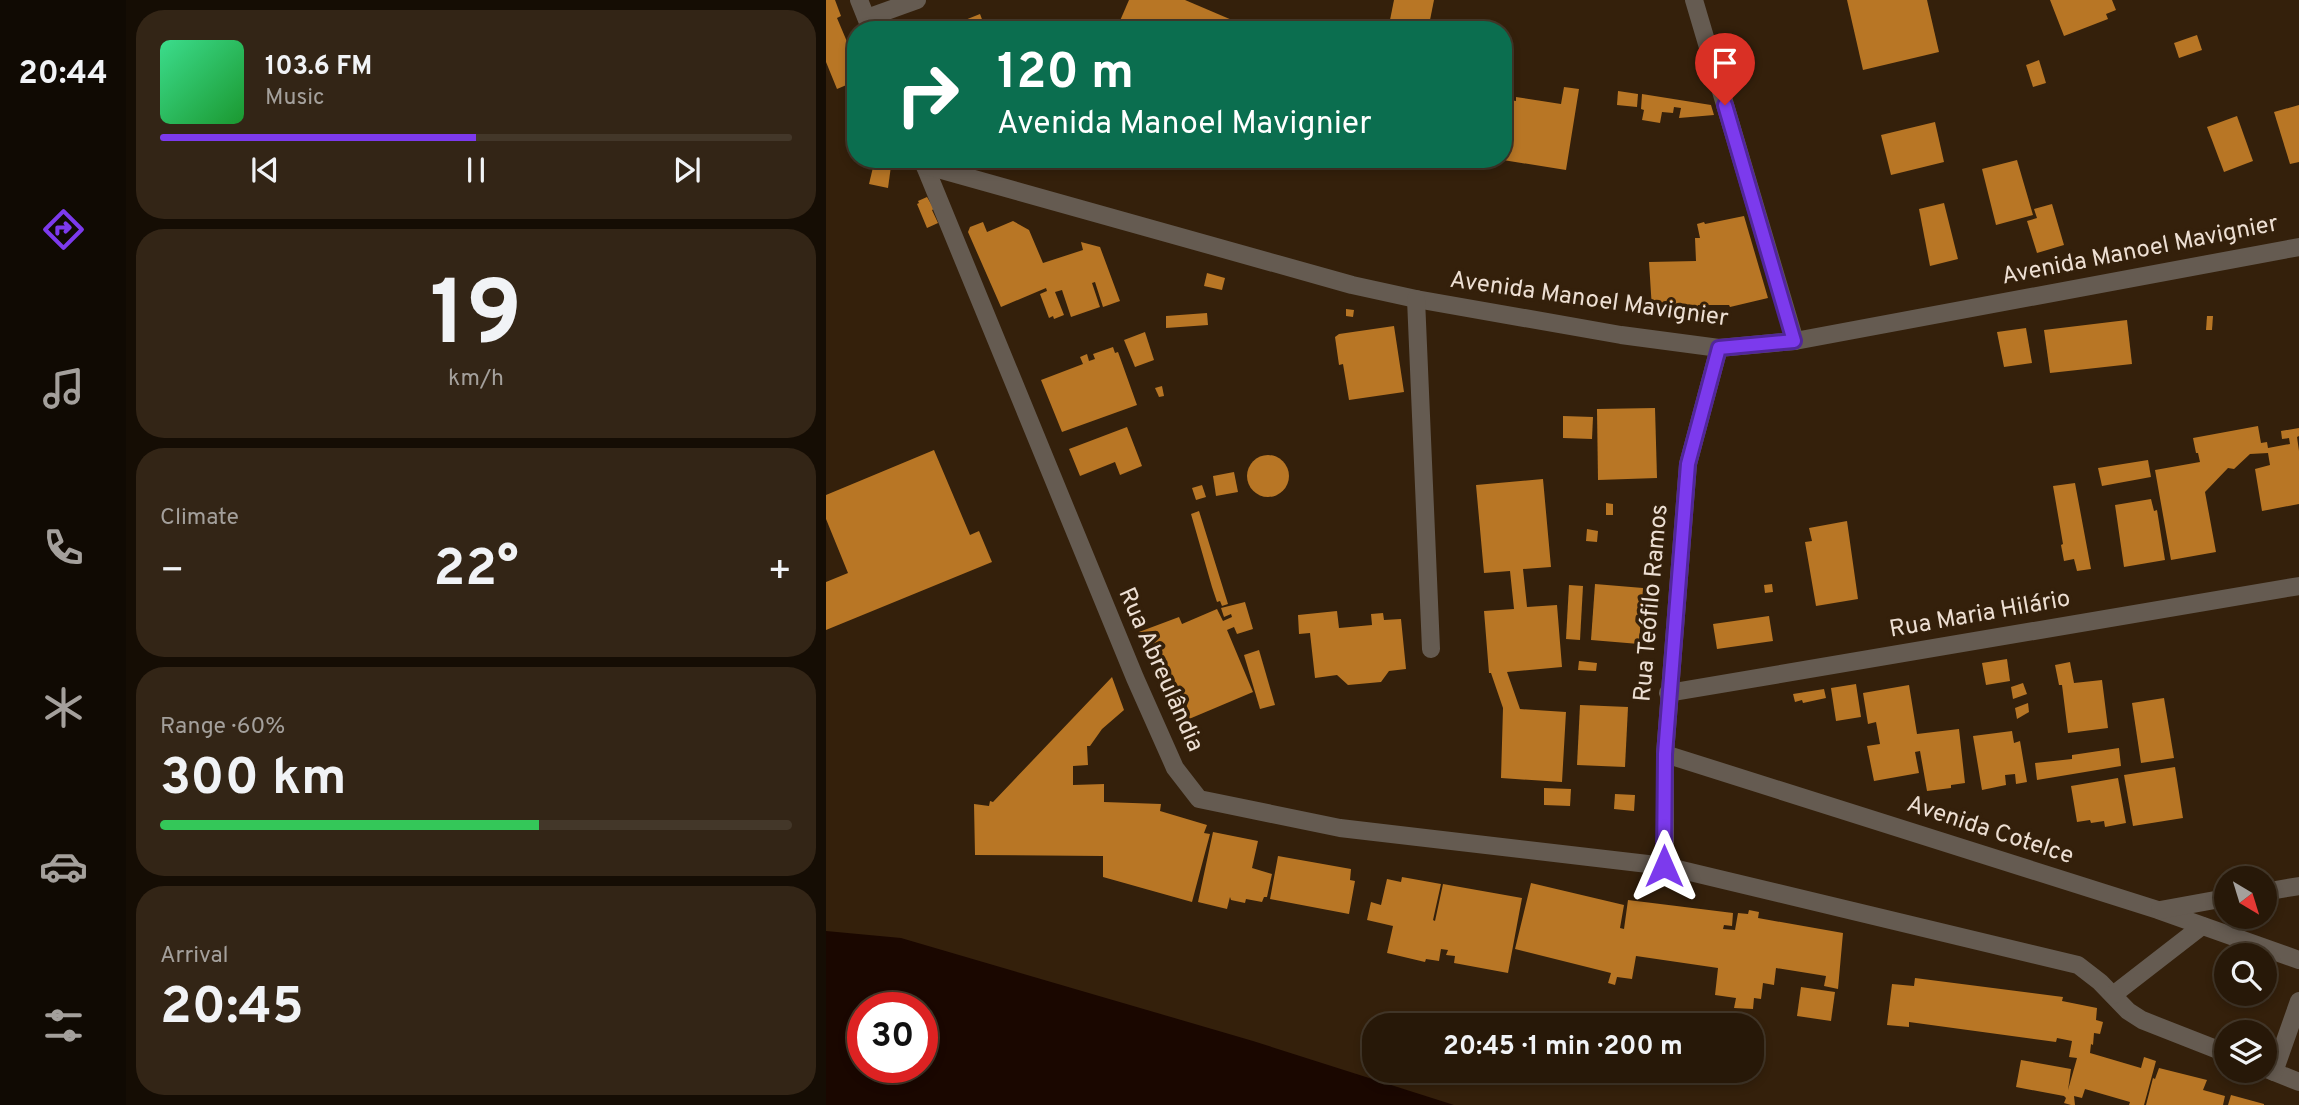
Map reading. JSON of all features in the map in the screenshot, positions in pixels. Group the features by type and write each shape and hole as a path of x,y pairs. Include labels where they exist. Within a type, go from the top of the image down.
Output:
{"street":[{"path":"859,0 868,21"},
{"path":"875,21 917,0"},
{"path":"1694,0 1794,341"},
{"name":"Rua Abreulândia","path":"925,168 1135,678 1175,768 1199,799 1340,828 1664,866"},
{"name":"Avenida Manoel Mavignier","path":"944,168 1352,285 1621,335 1719,348 1794,341 2299,247"},
{"path":"1416,299 1431,649"},
{"name":"Rua Teófilo Ramos","path":"1664,866 1668,693 1688,464 1719,348"},
{"name":"Rua Maria Hilário","path":"1668,693 2299,586"},
{"name":"Avenida Cotelce","path":"1665,754 2158,910 2299,960"},
{"path":"1664,866 2078,965 2100,982 2127,1011 2142,1020 2214,1048"},
{"path":"2277,890 2299,886"},
{"path":"2158,910 2214,900"},
{"path":"2113,995 2202,926"},
{"path":"2277,1051 2299,1000"},
{"path":"2277,1073 2299,1082"}],"shaded area":[{"path":"826,931 901,938 1253,1041 1362,1076 1362,1083 1385,1083 1454,1105 826,1105"}],"building":[{"path":"826,0 835,0 841,16 837,18 847,42 847,85 837,89 826,62"},
{"path":"1129,0 1185,0 1234,21 1120,21"},
{"path":"1394,0 1434,0 1430,21 1390,21"},
{"path":"1847,0 1927,0 1939,52 1863,70"},
{"path":"2050,0 2112,0 2116,10 2106,14 2108,19 2064,36"},
{"path":"980,14 983,21 962,21"},
{"path":"2197,35 2202,50 2179,58 2174,43"},
{"path":"2039,60 2046,83 2033,87 2026,65"},
{"path":"1564,87 1579,89 1566,170 1512,161 1512,100 1516,101 1516,97 1561,104"},
{"path":"1618,91 1638,94 1637,107 1617,105"},
{"path":"1642,94 1711,105 1714,115 1679,118 1681,108 1674,107 1673,113 1662,112 1660,123 1642,120"},
{"path":"2299,105 2299,162 2290,164 2274,112"},
{"path":"2237,116 2253,161 2224,172 2207,127"},
{"path":"1935,122 1944,162 1891,175 1881,135"},
{"path":"2017,160 2033,215 1996,225 1982,169"},
{"path":"873,168 891,168 888,188 869,184"},
{"path":"927,197 938,223 927,228 917,204"},
{"path":"1944,203 1958,259 1930,266 1919,209"},
{"path":"2052,204 2064,245 2037,253 2027,221 2037,218 2034,209"},
{"path":"1744,216 1768,298 1730,307 1698,305 1698,311 1652,309 1649,262 1696,261 1695,238 1700,238 1697,224"},
{"path":"1013,221 1029,230 1043,263 1083,250 1081,242 1100,247 1120,301 1103,307 1095,282 1092,283 1100,307 1071,317 1062,290 1055,292 1064,315 1054,319 1053,316 1049,318 1040,294 1047,291 1046,288 1001,307 968,232 970,227 983,222 987,232"},
{"path":"1207,273 1225,278 1222,290 1204,286"},
{"path":"1346,309 1354,310 1353,317 1346,316"},
{"path":"1207,313 1208,325 1166,328 1166,316"},
{"path":"2207,316 2213,316 2212,330 2206,330"},
{"path":"2127,320 2132,364 2050,373 2044,330"},
{"path":"1394,326 1404,392 1349,400 1343,364 1339,365 1335,337 1339,334"},
{"path":"2026,328 2032,363 2004,367 1997,332"},
{"path":"1145,332 1154,360 1135,367 1124,340"},
{"path":"1113,347 1115,353 1118,352 1137,405 1062,432 1041,380 1083,364 1080,357 1087,354 1089,361 1095,359 1093,354"},
{"path":"1162,386 1164,396 1159,397 1155,388"},
{"path":"1655,408 1657,478 1598,480 1597,409"},
{"path":"1563,416 1593,417 1592,439 1563,438"},
{"path":"2258,426 2261,443 2267,442 2268,448 2290,444 2289,438 2282,439 2281,431 2299,428 2299,504 2262,511 2255,469 2270,465 2268,453 2250,454 2234,469 2228,468 2205,492 2216,552 2171,560 2155,470 2200,462 2193,438"},
{"path":"1127,427 1142,466 1120,475 1115,462 1080,476 1069,449"},
{"path":"934,450 970,535 979,531 992,562 826,630 826,582 848,573 826,519 826,495"},
{"path":"1268,455 1283,461 1289,476 1283,491 1268,497 1253,491 1247,476 1253,461"},
{"path":"2148,460 2151,477 2102,486 2098,468"},
{"path":"1234,472 1238,492 1216,496 1213,476"},
{"path":"1543,479 1551,567 1523,569 1527,607 1557,605 1562,667 1507,672 1520,709 1566,712 1562,782 1501,778 1503,708 1489,673 1484,611 1514,609 1510,571 1484,573 1476,485"},
{"path":"2075,483 2091,569 2077,571 2074,559 2064,561 2053,486"},
{"path":"1202,485 1206,497 1196,500 1192,488"},
{"path":"2151,499 2154,511 2157,510 2165,560 2124,567 2115,505"},
{"path":"1606,503 1613,504 1613,515 1606,515"},
{"path":"1199,511 1228,604 1222,606 1220,601 1217,602 1191,514"},
{"path":"1847,521 1858,599 1816,606 1805,542 1812,541 1809,528"},
{"path":"1587,529 1598,531 1597,542 1586,541"},
{"path":"1595,584 1643,588 1639,644 1591,640"},
{"path":"1772,584 1773,592 1765,593 1764,585"},
{"path":"1569,585 1583,586 1580,640 1566,639"},
{"path":"1245,602 1253,629 1237,634 1234,627 1227,630 1253,692 1189,719 1159,649 1148,654 1139,632 1179,617 1182,624 1217,609 1223,621 1232,617 1231,614 1224,617 1221,608"},
{"path":"1337,611 1339,628 1372,625 1371,614 1383,613 1384,620 1401,619 1406,669 1389,671 1381,682 1348,685 1337,675 1315,678 1310,633 1299,634 1298,615"},
{"path":"1769,616 1773,641 1717,649 1713,624"},
{"path":"1259,650 1275,705 1260,709 1244,655"},
{"path":"2007,659 2010,681 1986,685 1982,663"},
{"path":"1579,661 1597,663 1596,671 1578,670"},
{"path":"2070,662 2074,683 2102,680 2108,728 2068,733 2062,685 2059,685 2055,665"},
{"path":"1112,677 1124,710 1087,746 1088,765 1073,766 1073,785 1104,784 1104,802 1161,804 1160,811 1207,825 1204,833 1210,834 1192,902 1103,877 1103,856 975,855 974,804 989,806 990,801 993,802"},
{"path":"2023,683 2027,694 2013,699 2011,687"},
{"path":"1856,684 1861,717 1836,721 1831,688"},
{"path":"1909,685 1917,734 1959,729 1965,783 1927,791 1920,751 1915,752 1919,773 1874,781 1867,746 1880,744 1876,722 1868,724 1863,693"},
{"path":"1824,689 1826,698 1795,702 1793,694"},
{"path":"2164,698 2174,758 2141,763 2132,703"},
{"path":"2028,703 2029,712 2017,719 2015,708"},
{"path":"1580,705 1628,707 1625,767 1577,765"},
{"path":"2012,731 2014,743 2020,741 2027,782 2016,784 2015,774 2005,775 2006,785 1982,790 1973,736"},
{"path":"2119,748 2121,766 2037,780 2035,763 2072,759 2072,755"},
{"path":"2175,767 2183,818 2133,826 2124,775"},
{"path":"2118,778 2126,823 2105,827 2104,821 2077,822 2071,786"},
{"path":"1544,788 1571,789 1570,806 1544,805"},
{"path":"1615,794 1635,795 1634,811 1614,809"},
{"path":"1213,832 1258,841 1252,868 1272,874 1267,897 1264,897 1262,902 1246,899 1245,903 1231,900 1230,897 1227,909 1198,902"},
{"path":"1278,856 1351,869 1350,880 1355,881 1349,914 1270,899"},
{"path":"1402,877 1441,884 1433,920 1435,921 1443,884 1522,898 1508,973 1454,963 1455,956 1446,955 1448,950 1441,949 1439,961 1426,959 1425,962 1387,953 1393,926 1367,920 1371,902 1381,905 1387,879 1401,882"},
{"path":"1531,883 1624,905 1620,928 1624,929 1628,900 1733,913 1732,926 1724,925 1723,929 1735,930 1738,913 1748,914 1749,910 1759,912 1758,918 1843,933 1838,989 1824,986 1826,976 1776,968 1774,985 1763,983 1761,999 1754,998 1753,1009 1734,1008 1736,998 1715,995 1718,968 1636,956 1632,979 1617,977 1615,985 1608,983 1611,973 1515,949"},
{"path":"1915,978 2063,997 2062,1001 2097,1008 2096,1020 2103,1022 2100,1034 2094,1033 2090,1053 2141,1068 2144,1057 2156,1061 2144,1105 2129,1105 2130,1102 2085,1089 2082,1098 2074,1096 2075,1105 2071,1105 2064,1103 2064,1096 2016,1087 2021,1060 2071,1069 2068,1090 2077,1058 2069,1057 2072,1041 2057,1038 2056,1042 1909,1022 1909,1027 1887,1025 1892,984 1914,986"},
{"path":"1801,987 1835,992 1831,1021 1797,1016"},
{"path":"2159,1068 2207,1080 2203,1090 2225,1096 2223,1105 2146,1105 2153,1078 2155,1079"},
{"path":"2231,1095 2264,1104 2264,1105 2228,1105"}],"route":[{"path":"1664,866 1668,693 1688,464 1719,348 1794,341 1725,105"}]}
